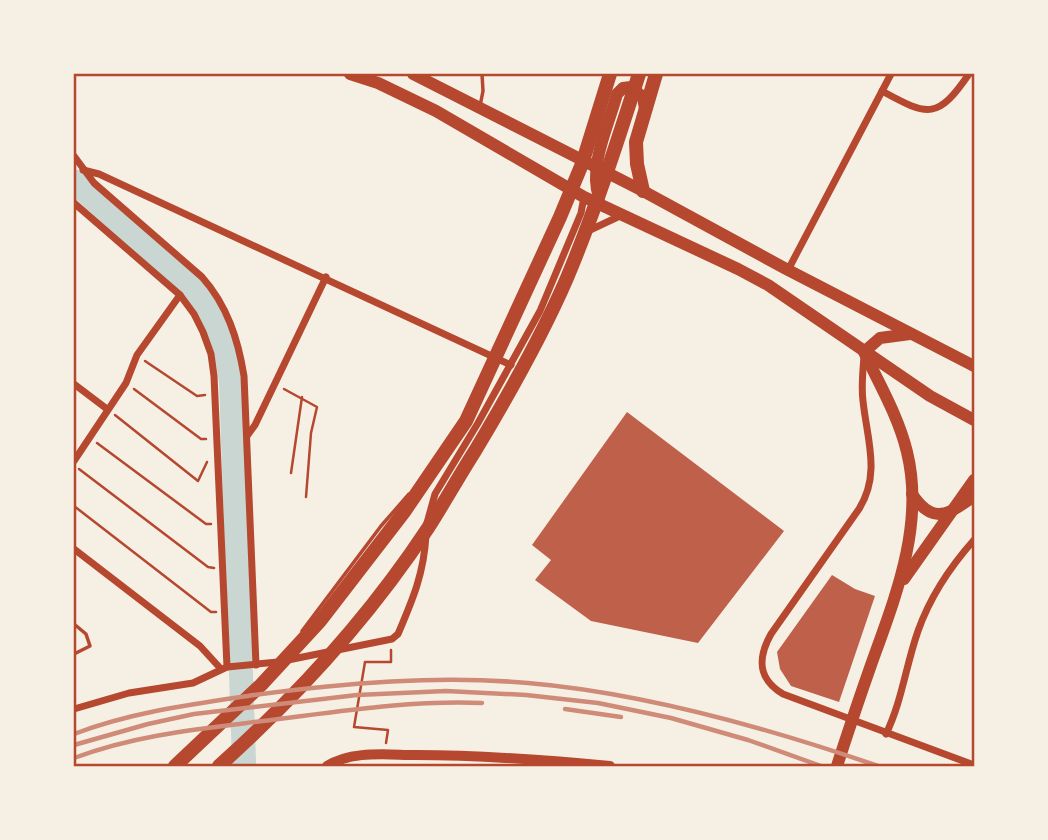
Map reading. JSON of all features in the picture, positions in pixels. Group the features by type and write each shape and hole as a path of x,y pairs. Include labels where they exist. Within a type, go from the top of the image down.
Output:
{"highway":[{"path":"175,766 261,685 320,621 404,512 466,421 573,185 610,74"},
{"path":"219,766 330,656 380,594 427,528 496,415 566,280 607,174 639,74"},
{"path":"643,191 636,142 656,74"}],"main road":[{"path":"350,74 379,83 436,111 584,197 768,285 930,396 975,420"},
{"path":"413,74 974,365"},
{"path":"604,206 597,194 596,168 617,94 623,88 631,87 643,97 645,109"},
{"path":"864,352 880,338 910,334"},
{"path":"837,766 899,587 909,537 912,494 909,464 902,437 864,352"},
{"path":"899,587 975,480"},
{"path":"912,494 920,507 939,515 950,513 975,496"}],"street":[{"path":"788,270 891,74"},
{"path":"882,90 911,107 925,111 938,108 951,100 970,74"},
{"path":"74,156 94,183 211,287 233,328 244,376 252,666"},
{"path":"82,170 99,174 326,277 511,365"},
{"path":"74,709 129,693 193,684 228,668 308,657 367,646 396,637 420,581 428,514 435,494 540,311 570,242 584,197"},
{"path":"74,203 180,295 203,332 211,354 228,668"},
{"path":"570,242 622,215"},
{"path":"247,437 326,277"},
{"path":"74,463 126,383 137,355 180,295"},
{"path":"864,352 862,398 872,467 869,489 859,509 771,634 761,659 763,674 775,689 783,694 975,765"},
{"path":"74,384 107,409"},
{"path":"886,734 899,704 917,633 926,612 944,578 975,540"},
{"path":"74,549 228,668"},
{"path":"328,766 355,756 462,755 610,766"}],"lane":[{"path":"479,108 483,91 482,74"},
{"path":"308,657 302,638 303,629 368,543 412,492 419,487 440,485"},
{"path":"74,624 90,640 90,646 74,654"}],"path":[{"path":"137,355 197,397 215,394"},
{"path":"126,383 201,439 217,439"},
{"path":"274,385 317,407 306,497"},
{"path":"291,473 302,397"},
{"path":"107,409 198,481 207,461 218,458"},
{"path":"89,437 206,524 221,526"},
{"path":"74,463 208,567 224,569"},
{"path":"74,506 211,612 226,612"},
{"path":"387,730 354,727 365,662 391,662"}],"building":[{"path":"627,412 784,531 698,643 591,621 535,580 551,560 532,545"},
{"path":"832,575 855,589 875,596 839,702 791,686 780,669 777,652"}],"waterway":[{"path":"74,181 194,290 213,318 226,351 231,382 244,761 242,766"}],"railway":[{"path":"74,734 140,714 254,695 391,681 494,681 572,688 661,704 793,738 878,766"},
{"path":"74,745 194,714 357,695 446,691 526,695 598,703 671,718 748,740 821,766"},
{"path":"74,758 143,738 215,727 399,705 482,703"},
{"path":"565,709 621,717"}]}
